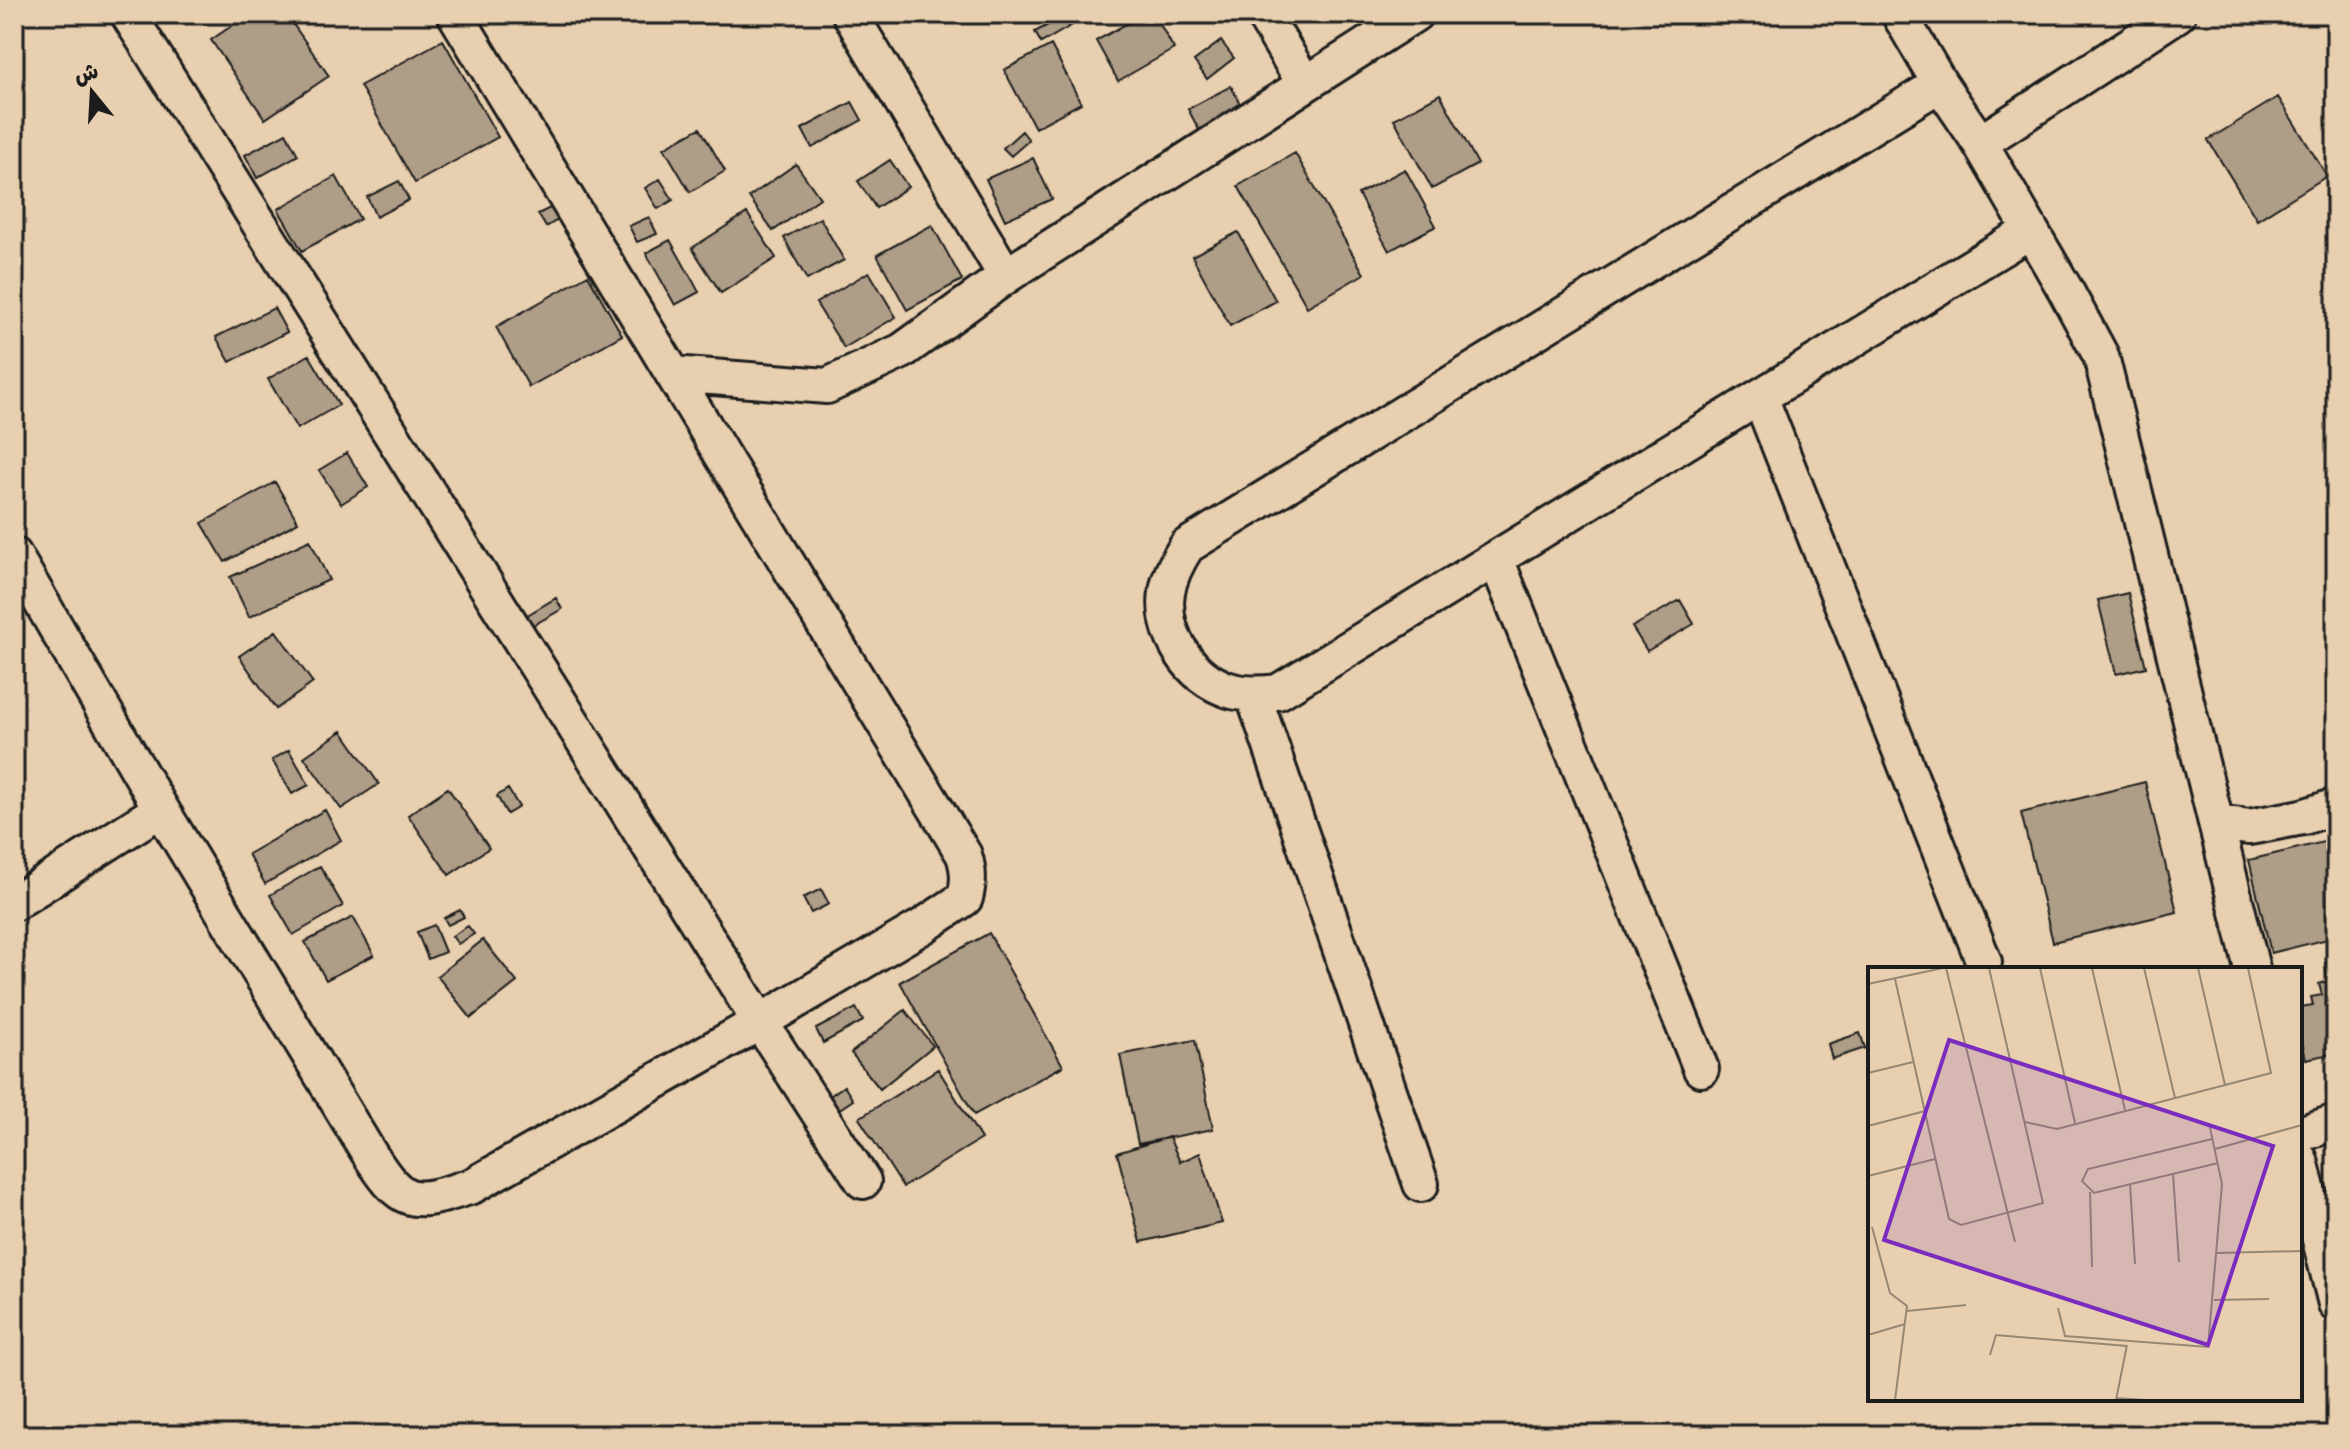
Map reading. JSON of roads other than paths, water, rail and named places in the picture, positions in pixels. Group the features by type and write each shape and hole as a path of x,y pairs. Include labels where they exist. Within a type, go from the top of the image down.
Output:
{"street":[{"path":"128,14 760,1022 863,1181"},
{"path":"14,555 161,809 379,1169 391,1186 410,1199 430,1199 472,1186 760,1022 965,898 969,882 964,855 455,14"},
{"path":"850,14 1006,276"},
{"path":"1263,14 1305,84"},
{"path":"673,374 827,386 902,351 1006,276 1415,14"},
{"path":"1899,14 1940,84 1980,143 2101,356 2252,967"},
{"path":"1980,143 2178,14"},
{"path":"1940,84 1187,546 1174,567 1167,592 1167,617 1174,640 1188,662 1206,679 1228,690 1253,694 1278,692 2030,231"},
{"path":"1760,397 1984,962"},
{"path":"1496,559 1701,1069"},
{"path":"1253,694 1421,1184"},
{"path":"2216,823 2249,827 2303,817 2336,806"},
{"path":"14,903 161,809"},
{"path":"2302,1133 2336,1122"},
{"path":"2302,1168 2336,1304"}]}
